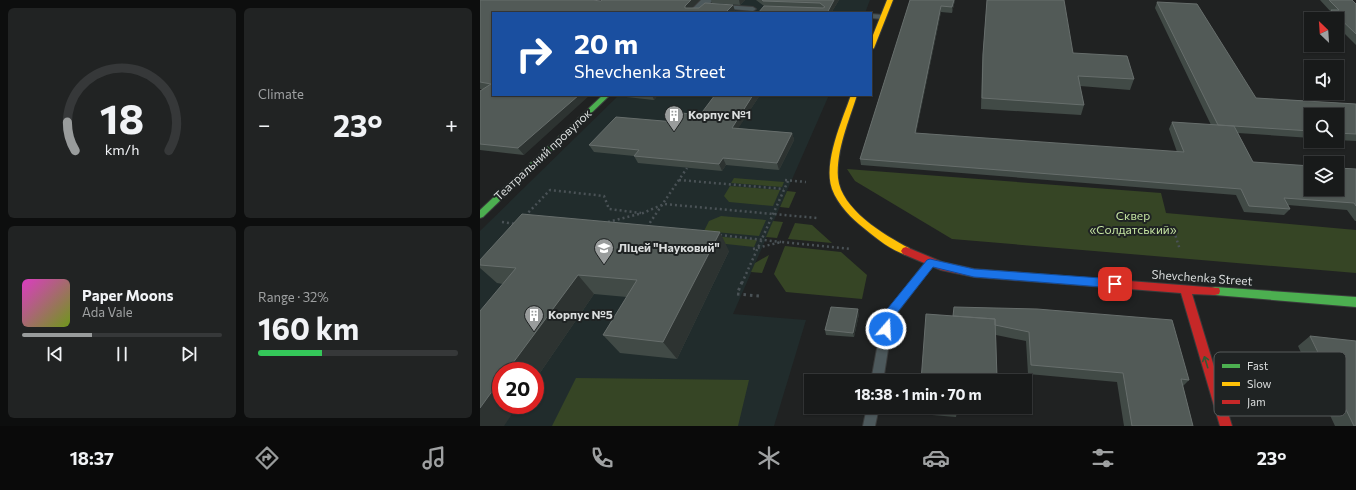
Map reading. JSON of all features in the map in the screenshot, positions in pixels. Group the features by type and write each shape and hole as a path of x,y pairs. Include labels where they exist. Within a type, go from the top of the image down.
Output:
{"main road":[{"path":"872,45 890,0"},
{"name":"Театральний провулок","path":"480,214 606,96"},
{"name":"Shevchenka Street","path":"854,96 836,161 834,181 847,205 858,218 893,244 930,263 974,273 1356,302"},
{"path":"1185,289 1214,386"},
{"path":"1223,416 1226,426"}],"lane":[{"path":"706,6 753,9"},
{"path":"872,16 883,17"},
{"path":"878,374 888,316 930,263"},
{"path":"869,426 871,414"}],"path":[{"path":"643,234 688,168"},
{"path":"679,180 784,189"},
{"path":"759,296 737,294 784,189 786,180 806,182"},
{"path":"523,218 550,190 604,196 609,210 643,213"},
{"path":"606,222 643,213 664,204 817,218"},
{"path":"495,222 518,224"},
{"path":"640,228 655,228"},
{"path":"1174,231 1180,250"},
{"path":"719,234 851,249"},
{"path":"753,249 781,242"}],"shaded area":[{"path":"717,0 870,0 865,12 704,12"},
{"path":"618,96 829,96 733,314 806,320 774,426 480,426 480,231"}],"green space":[{"name":"Сквер «Солдатський»","path":"847,169 1161,193 1166,213 1356,230 1356,273 952,239 855,181"},
{"path":"734,178 784,182 782,187 731,183"},
{"path":"730,186 780,190 773,206 729,202 724,196"},
{"path":"787,191 796,192 789,208 780,207"},
{"path":"721,216 766,220 759,236 704,231 709,221"},
{"path":"773,221 783,222 777,238 766,237"},
{"path":"795,223 812,225 832,243 788,239"},
{"path":"702,235 757,240 754,247 698,241"},
{"path":"785,246 841,252 867,275 862,299 786,292 774,274"},
{"path":"769,255 762,273 751,272 755,263"},
{"path":"576,378 749,380 738,426 552,426"}],"building":[{"path":"480,0 691,0 685,8 699,8 705,3 733,5 726,12 492,12 492,96 578,96 518,148 480,144 480,91 491,84 480,82"},
{"path":"762,0 834,0 828,12 759,12 764,6 825,7 820,3"},
{"path":"910,0 954,0 952,7 941,6 915,133 1184,152 1172,122 1234,126 1253,162 1304,166 1304,196 1344,196 1344,168 1356,169 1356,206 1354,203 1284,198 1290,209 1249,206 1241,189 860,159"},
{"path":"987,0 1064,0 1073,53 1127,56 1134,79 1078,76 1084,105 982,98 983,54"},
{"path":"1329,0 1352,0 1356,4 1356,34 1344,22 1344,12 1333,12 1331,10 1339,10"},
{"path":"1157,2 1197,4 1256,98 1356,104 1356,134 1344,133 1344,108 1304,108 1304,131 1218,125"},
{"name":"Корпус №1","path":"714,96 752,96 732,128 792,133 777,163 723,158 719,164 634,156 639,150 589,145 616,117 675,122 682,113 700,115"},
{"name":"Корпус №5","path":"522,214 720,232 663,342 603,335 637,280 578,275 514,362 492,362 492,391 480,408 480,311 516,268 480,265 480,260"},
{"path":"831,307 858,309 853,333 825,330"},
{"path":"954,307 1037,309 1172,320 1189,380 1181,379 1193,426 1132,426 1123,373 1031,365 1029,332 995,325 995,319 953,316"},
{"path":"926,314 995,319 997,374 922,374"},
{"path":"1310,336 1356,341 1356,426 1354,426 1346,410 1346,352 1318,352"}],"traffic: fast":[{"path":"480,215 606,96"},
{"path":"1215,291 1356,302"}],"traffic: slow":[{"path":"872,45 890,0"},
{"path":"854,96 835,159 834,179 837,190 851,211 873,231 906,251"}],"traffic: jam":[{"path":"906,251 941,266 974,273 1215,291"},
{"path":"1185,289 1214,386"},
{"path":"1223,416 1226,426"}],"place":[{"name":"Корпус №1","path":"674,132"},
{"name":"Ліцей \"Науковий\"","path":"604,265"},
{"name":"Корпус №5","path":"534,332"}],"route":[{"path":"886,329 888,316 930,263 974,273 1115,284"}]}
